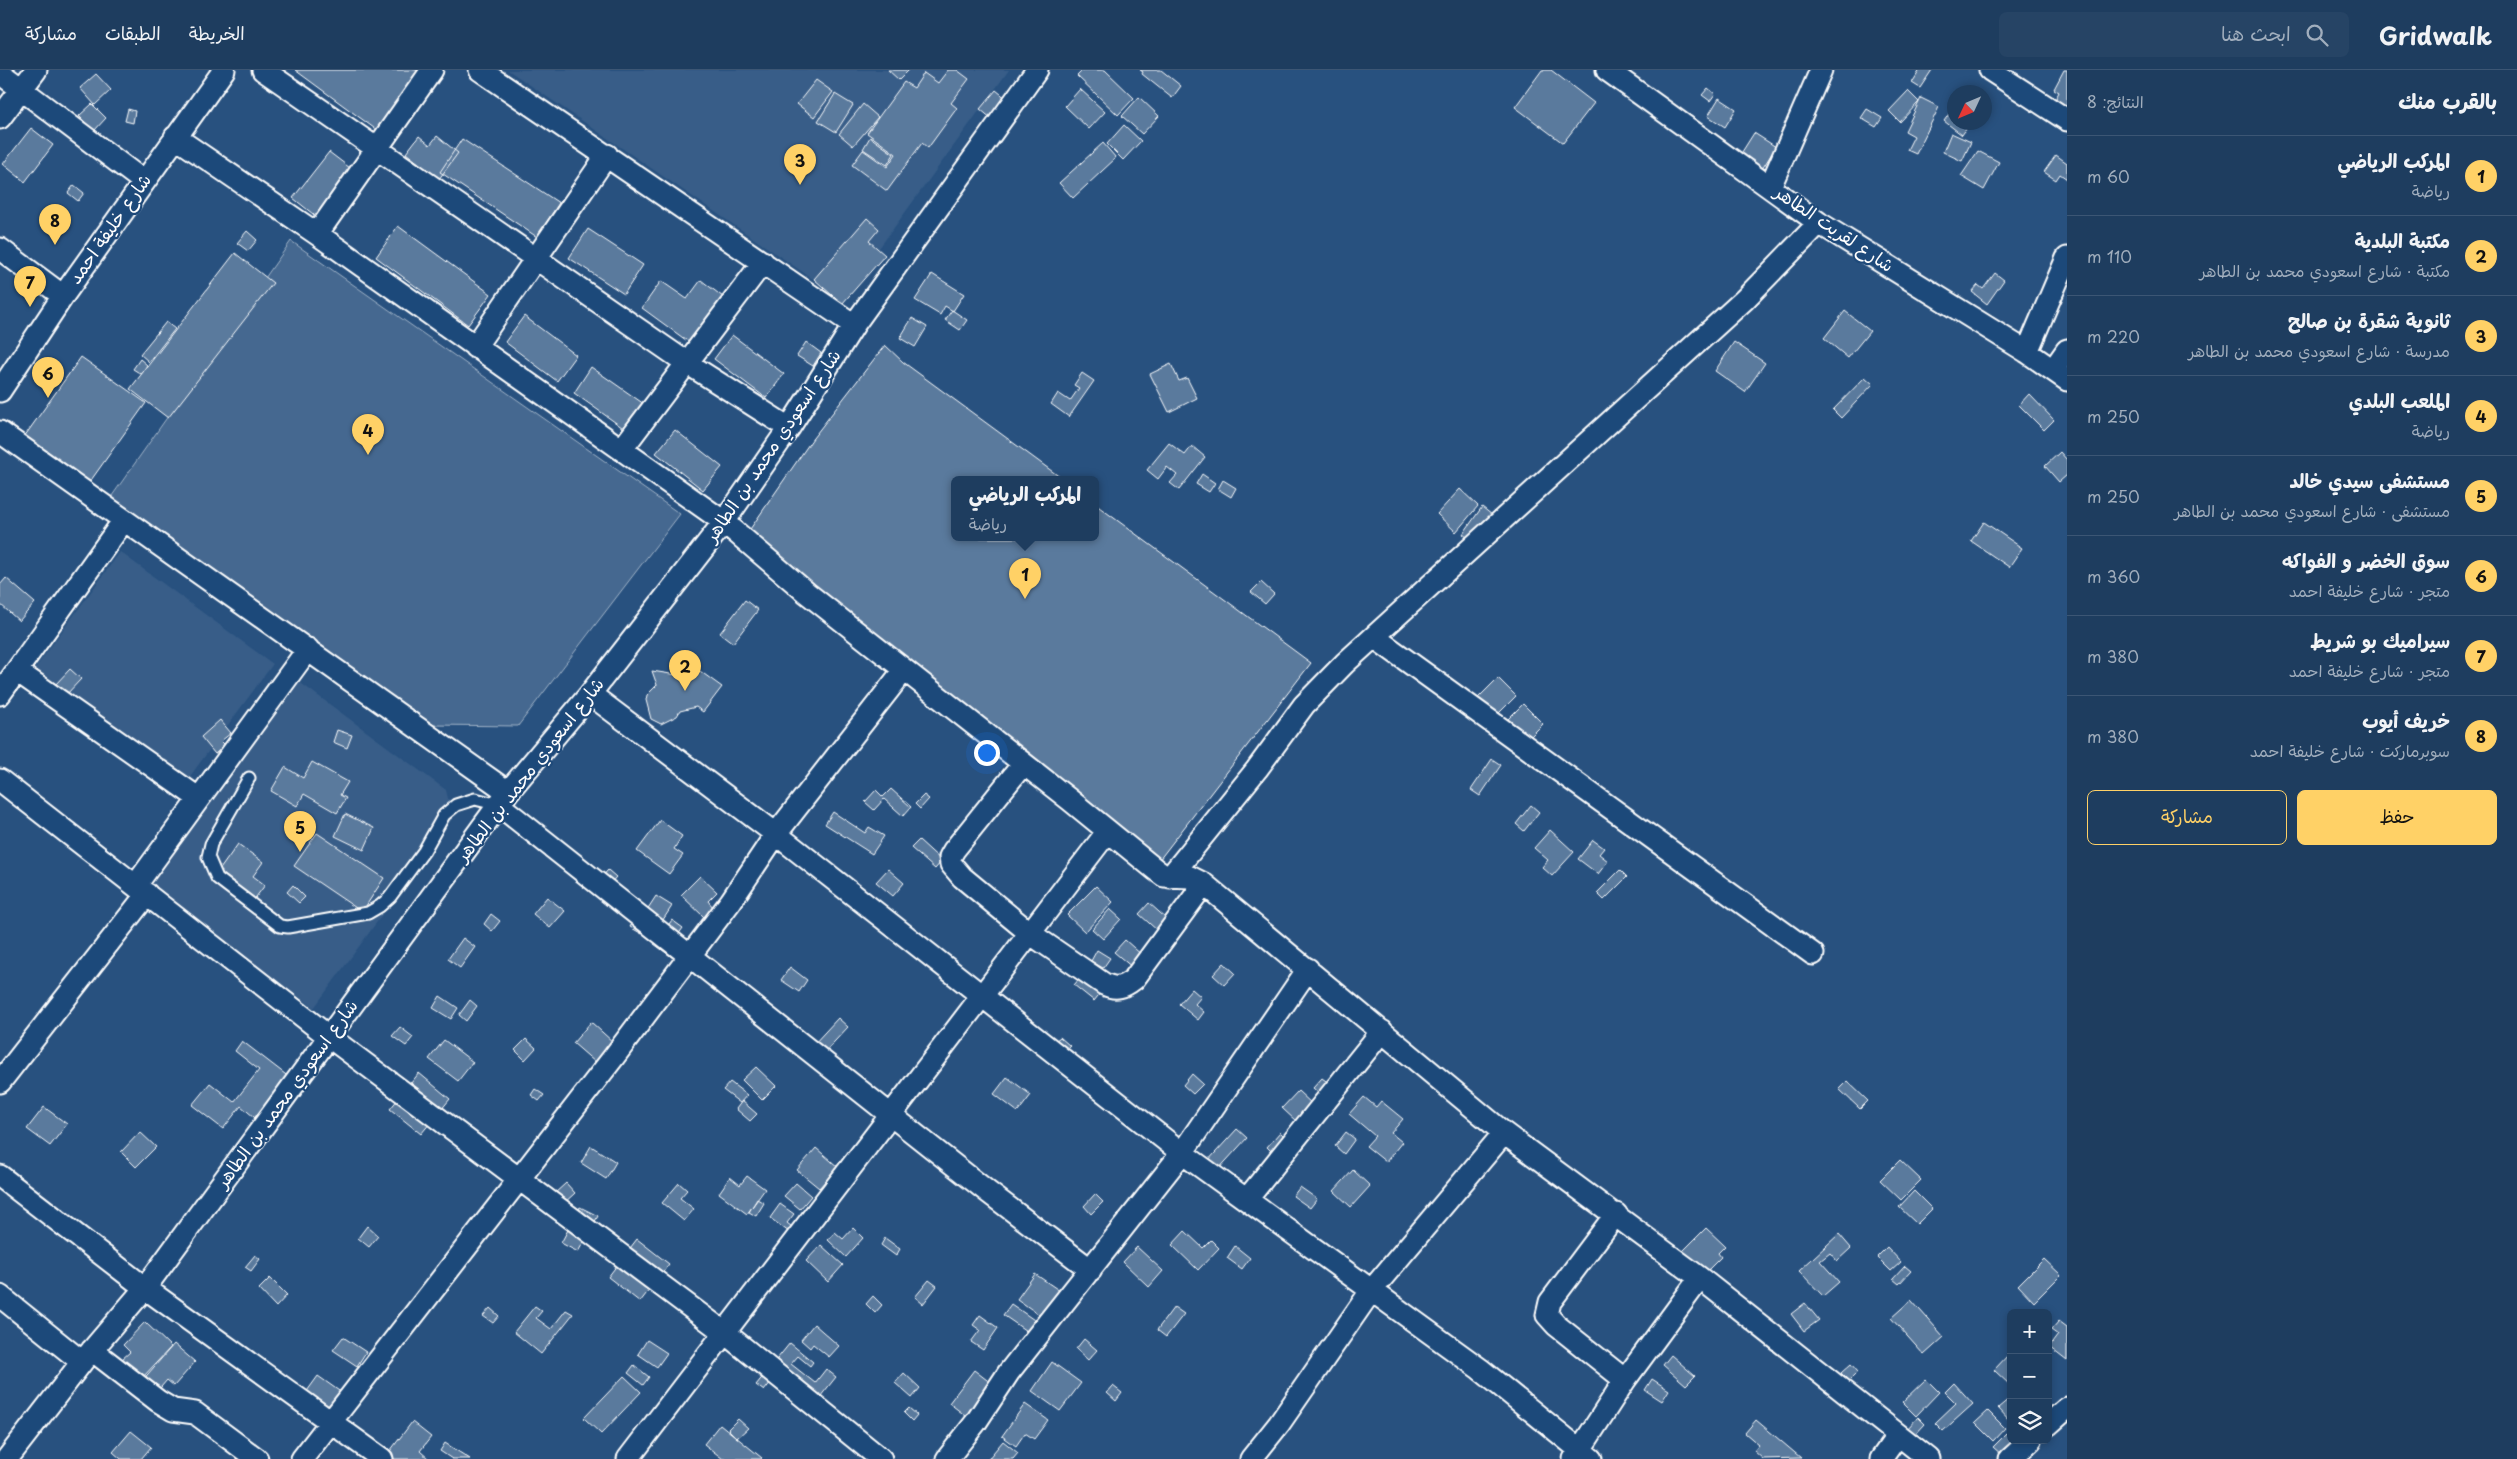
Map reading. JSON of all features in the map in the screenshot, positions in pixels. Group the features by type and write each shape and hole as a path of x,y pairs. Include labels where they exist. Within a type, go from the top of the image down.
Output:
{"street":[{"path":"0,118 36,70"},
{"name":"شارع خليفة احمد","path":"0,391 143,181 224,70"},
{"path":"263,70 687,363 789,428"},
{"path":"317,234 432,70"},
{"path":"480,70 854,325"},
{"name":"شارع اسعودي محمد بن الطاهر","path":"7,1459 87,1356 145,1288 328,1036 504,799 590,694 724,522 789,428 854,325 1037,70"},
{"name":"شارع لقريت الطاهر","path":"1607,70 1819,222 2027,352 2060,375"},
{"path":"1770,187 1821,70"},
{"path":"1990,70 2067,120"},
{"path":"0,73 143,181"},
{"path":"175,137 317,234 724,522 807,593 1156,870 1170,877 1190,878 1204,884 1504,1134 1616,1214 1700,1278 1929,1459"},
{"path":"475,347 607,155"},
{"path":"1170,877 1257,770 1304,705 1374,637 1744,300 1819,222"},
{"path":"0,249 63,296"},
{"path":"2027,352 2067,258"},
{"path":"622,449 763,262"},
{"path":"2060,375 2067,350"},
{"path":"0,432 308,649 504,799 689,958 988,1192 1091,1270"},
{"path":"0,694 124,520"},
{"path":"1374,637 1813,954"},
{"path":"0,1082 142,890 198,798 308,649"},
{"path":"302,1459 689,958 776,834 904,670"},
{"path":"17,671 198,798"},
{"path":"590,694 776,834 1182,1153 1480,1369 1582,1456 1625,1380 1700,1278"},
{"path":"1023,764 954,850 950,857 951,864 962,877 1031,934 1104,984 1111,988 1120,987 1134,979 1204,884"},
{"path":"0,780 328,1036 724,1333 881,1459"},
{"path":"628,1459 1108,831"},
{"path":"947,1459 976,1422 1008,1372 1091,1270 1182,1153 1308,969"},
{"path":"1247,1200 1382,1031"},
{"path":"1252,1459 1279,1424 1371,1291 1504,1134"},
{"path":"0,1176 145,1288 382,1459"},
{"path":"1616,1214 1550,1302 1548,1314 1556,1326 1625,1380"},
{"path":"0,1296 87,1356 158,1401 173,1410 195,1413 257,1459"},
{"path":"2052,1421 2067,1408"},
{"path":"1881,1459 1898,1435"},
{"path":"2010,1459 2027,1444"}],"lane":[{"path":"249,778 211,844 208,857 217,878 280,926 288,927 368,913 380,906 390,897 424,851 444,815 456,805 475,799 504,799"}],"shaded area":[{"path":"508,70 1009,70 842,299"},
{"path":"291,241 680,514 518,726 433,725 107,503"},
{"path":"120,552 273,664 185,783 33,671"},
{"path":"298,681 446,790 453,818 314,1008 148,885"}],"building":[{"path":"295,70 423,70 378,131"},
{"path":"888,70 909,70 899,80"},
{"path":"948,70 957,70 969,79 951,103 957,108 928,148 922,143 887,191 852,165 863,150 887,167 896,154 867,133 904,82 914,88 924,73 938,83"},
{"path":"1083,70 1105,70 1134,98 1118,115 1077,76"},
{"path":"1140,70 1161,70 1181,86 1172,98 1142,74 1143,72"},
{"path":"1542,70 1551,70 1594,103 1563,143 1515,107"},
{"path":"1920,70 1932,70 1920,88 1912,83"},
{"path":"2064,70 2067,70 2067,126 2047,116 2059,92 2054,89"},
{"path":"96,74 111,90 95,105 80,88"},
{"path":"816,80 833,92 814,117 797,104"},
{"path":"1708,88 1715,94 1710,101 1702,95"},
{"path":"1080,89 1105,112 1089,129 1065,106"},
{"path":"996,90 1007,99 992,119 980,109"},
{"path":"1908,91 1919,102 1900,122 1889,111"},
{"path":"835,94 853,105 836,132 818,121"},
{"path":"1139,97 1159,116 1142,134 1122,116"},
{"path":"1719,98 1736,109 1725,127 1708,116"},
{"path":"1921,98 1939,107 1916,154 1907,150 1914,136 1905,131"},
{"path":"92,104 106,118 94,131 79,116"},
{"path":"863,104 878,117 853,146 839,134"},
{"path":"128,109 135,111 133,123 125,121"},
{"path":"1867,109 1882,118 1876,127 1861,118"},
{"path":"1124,125 1141,141 1123,160 1107,144"},
{"path":"31,128 53,145 25,182 3,164"},
{"path":"1956,130 1965,130 1962,135"},
{"path":"1754,133 1776,147 1757,177 1735,163"},
{"path":"1951,133 1971,142 1962,161 1943,152"},
{"path":"419,136 430,145 437,136 458,153 439,179 406,153"},
{"path":"870,137 894,154 887,165 863,149"},
{"path":"462,139 559,203 537,237 440,172"},
{"path":"1103,143 1116,158 1073,198 1059,183"},
{"path":"1978,151 1999,162 1984,190 1961,176"},
{"path":"329,152 354,171 318,218 293,198"},
{"path":"2056,155 2067,163 2067,179 2060,174 2056,180 2044,172"},
{"path":"74,185 84,193 78,201 68,193"},
{"path":"867,218 879,229 869,241 885,255 842,304 814,279"},
{"path":"398,226 491,294 468,325 376,257"},
{"path":"588,229 643,265 624,294 569,258"},
{"path":"247,231 257,240 248,251 237,243"},
{"path":"235,253 273,283 168,418 130,389"},
{"path":"1995,273 2004,280 1987,304 1972,292 1978,285 1983,289"},
{"path":"932,274 964,294 953,311 945,306 940,315 915,300"},
{"path":"701,280 723,297 690,343 642,308 661,281 687,299"},
{"path":"952,310 967,320 960,330 945,320"},
{"path":"1845,311 1870,331 1848,358 1824,338"},
{"path":"524,316 576,355 557,381 505,342"},
{"path":"912,318 927,327 915,347 900,338"},
{"path":"166,322 175,329 149,362 140,354"},
{"path":"732,335 784,374 766,398 714,359"},
{"path":"806,342 821,353 813,366 797,356"},
{"path":"1734,342 1765,363 1745,392 1715,371"},
{"path":"885,345 903,362 1059,476 951,476 951,541 1099,541 1099,507 1311,663 1156,864 746,535 813,438"},
{"path":"81,357 146,403 89,483 24,437"},
{"path":"140,359 147,365 141,374 133,369"},
{"path":"1171,364 1179,381 1187,378 1197,398 1169,412 1150,374"},
{"path":"591,367 644,404 626,430 574,393"},
{"path":"1082,373 1094,381 1069,417 1051,404 1058,393 1070,401 1079,388 1074,385"},
{"path":"1865,377 1873,384 1841,418 1833,410"},
{"path":"2029,394 2054,420 2044,430 2019,405"},
{"path":"675,430 722,467 703,490 656,453"},
{"path":"1169,443 1185,455 1192,446 1205,457 1179,490 1170,483 1177,475 1167,467 1158,479 1147,470"},
{"path":"2060,452 2067,460 2067,475 2059,482 2045,466"},
{"path":"1202,474 1215,483 1209,492 1196,484"},
{"path":"1223,480 1236,488 1231,497 1218,489"},
{"path":"1460,489 1478,506 1456,532 1437,514"},
{"path":"1482,507 1492,515 1473,542 1463,534"},
{"path":"1984,522 2022,548 2009,567 1971,541"},
{"path":"6,578 35,603 19,621 0,604 0,585"},
{"path":"1261,582 1274,594 1265,604 1251,592"},
{"path":"745,600 758,610 733,643 720,633"},
{"path":"686,661 722,687 703,712 696,707 680,711 677,716 661,724 651,719 646,700 647,695 657,685 652,671 677,675"},
{"path":"70,669 81,679 65,696 54,686"},
{"path":"1498,678 1516,696 1492,720 1474,702"},
{"path":"1523,704 1543,724 1529,738 1508,719"},
{"path":"220,720 231,733 221,741 225,745 215,754 201,737"},
{"path":"337,730 352,735 347,748 333,742"},
{"path":"1492,759 1501,765 1480,796 1471,790"},
{"path":"312,762 348,782 340,795 346,798 337,813 304,794 297,806 271,791 285,767 303,778"},
{"path":"891,789 911,807 903,816 884,799 874,810 865,802 876,790 883,797"},
{"path":"924,795 929,799 920,809 915,804"},
{"path":"1531,805 1539,812 1524,831 1516,824"},
{"path":"833,812 865,833 869,827 884,836 872,854 825,824"},
{"path":"345,814 374,828 364,850 335,836"},
{"path":"660,820 682,836 674,849 683,855 669,874 637,851"},
{"path":"1550,830 1574,852 1552,876 1542,867 1548,860 1534,848"},
{"path":"317,833 384,878 362,912 294,866"},
{"path":"919,840 942,861 935,869 911,848"},
{"path":"1593,840 1604,848 1599,854 1608,861 1598,874 1578,859"},
{"path":"238,844 263,862 253,876 265,885 250,905 213,879"},
{"path":"888,869 904,883 893,896 876,882"},
{"path":"608,870 616,877 601,894 593,887"},
{"path":"1620,870 1627,877 1604,900 1597,893"},
{"path":"700,876 717,892 708,901 713,907 704,917 681,895"},
{"path":"293,885 305,897 299,903 287,892"},
{"path":"1096,886 1113,902 1085,932 1067,915"},
{"path":"656,896 672,906 659,926 651,921 642,934 630,927 638,913 643,916"},
{"path":"547,897 565,911 550,928 533,914"},
{"path":"1149,903 1169,921 1159,932 1139,914"},
{"path":"1110,909 1121,919 1103,939 1092,929"},
{"path":"491,914 500,921 492,931 484,924"},
{"path":"672,920 683,928 675,939 683,945 673,958 654,944"},
{"path":"463,938 475,947 460,968 448,959"},
{"path":"1125,940 1143,956 1133,968 1114,952"},
{"path":"1097,950 1110,958 1103,968 1091,961"},
{"path":"1224,963 1235,973 1224,985 1213,975"},
{"path":"790,967 807,980 799,992 781,980"},
{"path":"1086,971 1106,986 1094,1001 1074,985"},
{"path":"1192,989 1201,997 1195,1004 1204,1012 1198,1020 1179,1004"},
{"path":"440,996 458,1008 451,1019 433,1008"},
{"path":"470,1000 477,1006 466,1021 459,1015"},
{"path":"838,1018 848,1027 822,1055 812,1046"},
{"path":"591,1022 614,1043 596,1063 573,1043"},
{"path":"400,1027 413,1037 406,1046 392,1036"},
{"path":"1060,1037 1070,1046 1066,1051 1055,1041"},
{"path":"526,1039 536,1048 525,1060 515,1050"},
{"path":"444,1040 473,1062 458,1081 429,1059"},
{"path":"242,1041 294,1081 261,1123 241,1106 223,1129 192,1105 210,1083 234,1102 259,1070 235,1051"},
{"path":"756,1067 776,1086 762,1100 742,1080"},
{"path":"419,1073 450,1099 421,1134 390,1109"},
{"path":"1192,1074 1203,1084 1193,1094 1183,1085"},
{"path":"1007,1077 1031,1095 1018,1112 994,1094"},
{"path":"1322,1078 1330,1084 1321,1095 1313,1088"},
{"path":"1847,1081 1868,1101 1860,1109 1839,1089"},
{"path":"730,1082 747,1095 740,1103 723,1090"},
{"path":"535,1089 544,1095 539,1101 531,1095"},
{"path":"1298,1091 1313,1105 1297,1122 1282,1108"},
{"path":"1364,1097 1376,1107 1381,1101 1403,1119 1391,1133 1402,1142 1386,1162 1366,1146 1375,1136 1349,1114"},
{"path":"742,1101 757,1114 750,1121 736,1109"},
{"path":"44,1107 67,1124 50,1146 27,1129"},
{"path":"1237,1129 1247,1138 1215,1173 1205,1164"},
{"path":"140,1132 156,1147 136,1167 121,1152"},
{"path":"1280,1132 1287,1139 1274,1154 1267,1147"},
{"path":"1346,1132 1355,1139 1344,1154 1335,1146"},
{"path":"591,1146 616,1162 606,1179 581,1163"},
{"path":"816,1148 846,1174 836,1186 827,1179 819,1188 797,1170"},
{"path":"1900,1160 1921,1180 1901,1200 1880,1180"},
{"path":"1353,1170 1370,1186 1351,1207 1334,1191"},
{"path":"747,1176 765,1189 747,1214 719,1193 730,1177 740,1185"},
{"path":"566,1183 575,1193 563,1204 554,1194"},
{"path":"679,1183 687,1190 680,1198 694,1209 684,1221 662,1203"},
{"path":"796,1183 811,1196 800,1209 784,1196"},
{"path":"1300,1187 1317,1199 1310,1208 1293,1196"},
{"path":"1914,1191 1932,1209 1917,1224 1899,1207"},
{"path":"1095,1194 1103,1202 1091,1214 1084,1206"},
{"path":"757,1199 764,1203 756,1216 749,1212"},
{"path":"780,1204 794,1214 787,1223 796,1230 793,1235 770,1218"},
{"path":"580,1207 598,1216 578,1252 561,1243"},
{"path":"367,1226 378,1236 369,1247 358,1238"},
{"path":"853,1228 863,1238 846,1257 828,1240 835,1232 843,1239"},
{"path":"1706,1228 1725,1246 1718,1253 1721,1257 1694,1284 1672,1262"},
{"path":"1185,1231 1203,1248 1211,1240 1219,1248 1198,1270 1172,1245"},
{"path":"1839,1234 1851,1248 1837,1261 1830,1253 1820,1261 1839,1282 1823,1296 1799,1271"},
{"path":"885,1238 900,1249 896,1256 881,1245"},
{"path":"637,1239 669,1264 640,1302 608,1277"},
{"path":"821,1245 843,1265 828,1282 806,1261"},
{"path":"1235,1246 1250,1258 1242,1269 1227,1258"},
{"path":"1137,1247 1163,1271 1149,1287 1123,1262"},
{"path":"1887,1247 1901,1262 1891,1271 1877,1257"},
{"path":"255,1255 260,1259 251,1271 245,1267"},
{"path":"2044,1259 2061,1275 2034,1302 2018,1285"},
{"path":"1905,1266 1911,1271 1899,1284 1893,1279"},
{"path":"1035,1274 1063,1293 1045,1319 1017,1299"},
{"path":"270,1278 287,1295 276,1307 259,1289"},
{"path":"929,1280 937,1286 923,1304 915,1297"},
{"path":"873,1296 882,1305 875,1313 866,1304"},
{"path":"1911,1300 1944,1337 1924,1355 1891,1318"},
{"path":"1805,1303 1819,1320 1804,1331 1791,1314"},
{"path":"1011,1304 1040,1324 1032,1335 1003,1315"},
{"path":"535,1306 542,1311 536,1318 551,1329 566,1310 573,1314 541,1354 514,1332"},
{"path":"1174,1307 1184,1314 1166,1337 1157,1330"},
{"path":"490,1308 499,1316 493,1323 483,1316"},
{"path":"980,1315 998,1328 983,1350 971,1342 980,1330 973,1325"},
{"path":"2059,1321 2067,1327 2067,1361 2052,1349 2052,1343 2058,1335 2052,1329"},
{"path":"145,1322 171,1347 142,1378 122,1359 130,1352 123,1345"},
{"path":"814,1324 839,1346 829,1357 813,1344 810,1348 801,1340"},
{"path":"343,1337 366,1352 357,1366 333,1350"},
{"path":"1084,1339 1097,1350 1088,1360 1076,1349"},
{"path":"647,1340 667,1353 657,1367 638,1354"},
{"path":"790,1343 813,1362 810,1366 798,1356 791,1364 815,1383 826,1369 836,1377 808,1412 771,1382 764,1391 756,1385"},
{"path":"174,1344 195,1362 174,1386 167,1380 155,1394 141,1382"},
{"path":"1671,1355 1695,1376 1686,1385 1663,1365"},
{"path":"2007,1356 2007,1382 1994,1370"},
{"path":"1052,1362 1081,1383 1060,1411 1032,1391"},
{"path":"1851,1364 1858,1372 1849,1381 1841,1373"},
{"path":"634,1365 649,1377 643,1385 628,1373"},
{"path":"974,1370 1000,1390 975,1423 949,1403"},
{"path":"904,1373 920,1388 912,1398 895,1383"},
{"path":"318,1376 349,1398 328,1427 297,1405"},
{"path":"624,1376 641,1392 601,1434 584,1418"},
{"path":"1652,1379 1669,1390 1662,1401 1645,1390"},
{"path":"1926,1379 1939,1392 1916,1416 1902,1402"},
{"path":"1954,1383 1973,1404 1943,1431 1935,1423 1956,1403 1945,1392"},
{"path":"1113,1386 1122,1393 1116,1401 1107,1393"},
{"path":"2007,1400 2007,1418 1998,1408"},
{"path":"1025,1404 1048,1420 1034,1439 1025,1433 1016,1446 1002,1436"},
{"path":"909,1408 917,1415 912,1421 904,1413"},
{"path":"1988,1411 2005,1428 1993,1441 1975,1423"},
{"path":"1918,1417 1925,1424 1913,1437 1906,1430"},
{"path":"738,1419 748,1428 737,1438 728,1429"},
{"path":"1756,1420 1801,1458 1763,1459 1754,1451 1759,1445 1745,1433"},
{"path":"412,1422 431,1437 420,1451 429,1459 384,1459"},
{"path":"720,1424 762,1458 723,1459 704,1444"},
{"path":"131,1431 151,1447 141,1459 121,1459 113,1452"},
{"path":"2007,1433 2007,1444 2012,1444 2002,1455 1993,1447"},
{"path":"1003,1441 1018,1453 1013,1459 988,1459"},
{"path":"445,1443 470,1459 452,1459 440,1451"}],"place":[{"name":"ثانوية شقرة بن صالح","path":"800,185"},
{"name":"خريف أيوب","path":"55,245"},
{"name":"سيراميك بو شريط","path":"30,307"},
{"name":"سوق الخضر و الفواكه","path":"48,398"},
{"name":"الملعب البلدي","path":"368,455"},
{"name":"المركب الرياضي","path":"1025,599"},
{"name":"مكتبة البلدية","path":"685,691"},
{"name":"مستشفى سيدي خالد","path":"300,852"}]}
